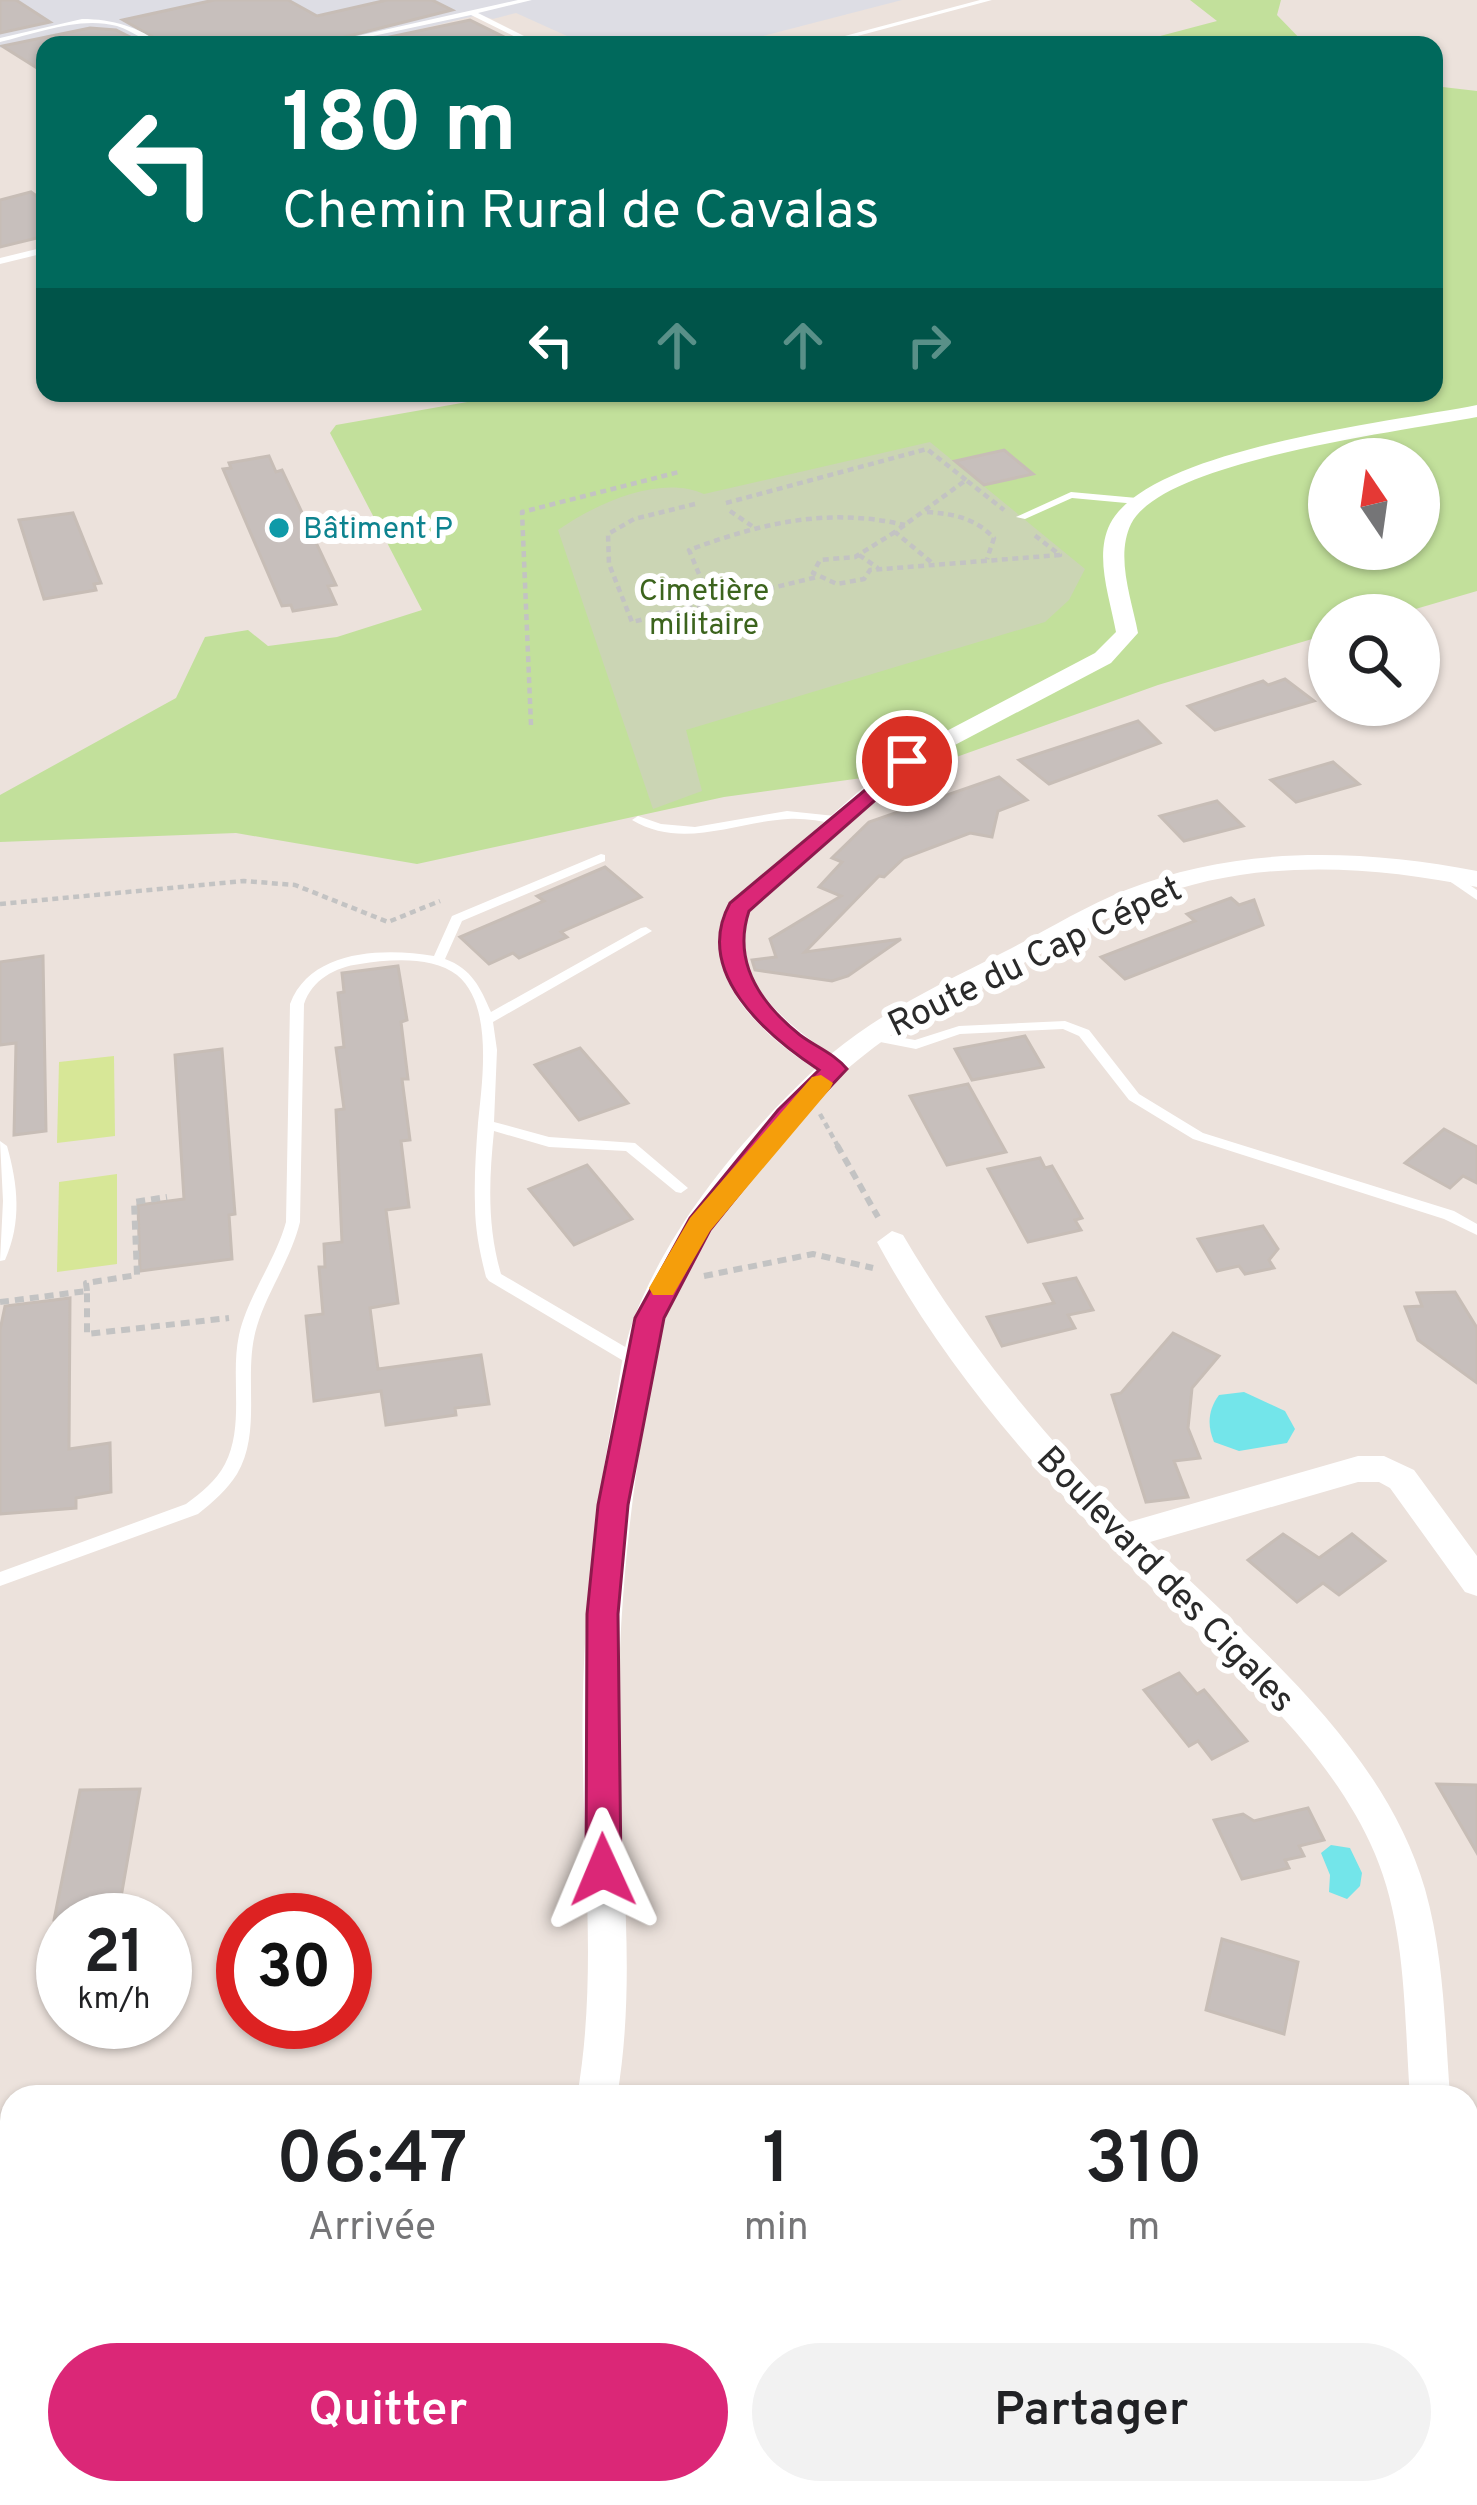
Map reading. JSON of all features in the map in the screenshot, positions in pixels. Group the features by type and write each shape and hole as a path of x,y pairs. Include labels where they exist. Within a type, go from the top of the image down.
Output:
{"street":[{"path":"823,1081 760,1009 734,965 728,938 738,908 907,761 1103,658 1127,633 1114,541 1137,501 1166,481 1207,465 1477,411"},
{"name":"Route du Cap Cépet","path":"600,2085 605,2060 607,1981 602,1614 613,1505 650,1318 700,1225 823,1081 870,1036 925,1001 1153,888 1260,865 1328,862 1477,879"},
{"name":"Boulevard des Cigales","path":"892,1241 908,1276 994,1401 1328,1744 1384,1831 1414,1921 1429,2085"},
{"path":"1126,1536 1358,1468 1384,1469 1402,1479 1477,1582"}],"lane":[{"path":"360,36 528,0"},
{"path":"850,36 988,0"},
{"path":"469,11 520,36"},
{"path":"0,40 110,20 132,25 147,36"},
{"path":"0,261 36,252"},
{"path":"1018,518 1071,495 1137,501"},
{"path":"638,820 664,832 689,834 791,814 835,820"},
{"path":"437,963 457,919 601,858"},
{"path":"1444,872 1477,896"},
{"path":"485,1021 646,931"},
{"path":"0,1579 193,1509 237,1465 245,1352 254,1315 287,1252 293,1222 294,1031 299,994 325,970 344,962 397,956 437,963 473,984 485,1021 489,1064 484,1237 494,1277 639,1362"},
{"path":"870,1036 916,1045 959,1030 1065,1025 1084,1033 1133,1096 1198,1136 1449,1215 1477,1230"},
{"path":"485,1124 549,1142 630,1146 681,1187"},
{"path":"0,1146 12,1203 11,1225 0,1256"}],"path":[{"path":"726,503 927,449 1018,518"},
{"path":"531,725 522,512 680,472"},
{"path":"817,577 812,568 820,560 859,555 966,480"},
{"path":"694,504 620,522 606,532 602,548 632,622 817,577 845,584 878,568 1060,555 1029,531"},
{"path":"730,512 752,526"},
{"path":"923,512 968,518 985,526 994,538 987,559"},
{"path":"711,603 689,550 752,526 836,514 905,525"},
{"path":"896,532 932,562"},
{"path":"859,555 878,568"},
{"path":"0,904 244,880 296,885 388,922 451,896"},
{"path":"823,1081 892,1241"},
{"path":"167,1197 134,1202 137,1275 86,1283 87,1334 254,1315"},
{"path":"665,1284 813,1254 908,1276"},
{"path":"0,1302 87,1291"}],"shaded area":[{"path":"0,0 902,0 763,36 567,36 516,13 493,19 478,15 392,36 36,36 36,42 0,48"}],"green space":[{"path":"1190,0 1281,0 1277,15 1297,36 1160,36 1217,21"},
{"path":"1443,87 1477,91 1477,591 1440,602 1440,594 1308,594 1308,640 1158,685 920,770 724,797 417,864 236,833 0,842 0,795 176,698 205,637 248,630 268,646 337,637 422,610 330,433 336,425 468,402 1443,402"},
{"name":"Cimetière militaire","path":"930,442 1085,569 1069,600 1045,622 686,730 702,791 653,809 558,530 609,502 648,490 687,489 704,494"},
{"path":"114,1056 115,1136 57,1143 59,1062"},
{"path":"117,1174 117,1264 57,1272 59,1182"}],"water":[{"path":"1244,1392 1285,1411 1295,1429 1287,1443 1239,1451 1214,1442 1210,1418 1215,1401 1219,1395"},
{"path":"1331,1845 1350,1848 1362,1873 1360,1886 1347,1899 1329,1892 1330,1875 1321,1853"}],"building":[{"path":"0,0 16,0 50,22 0,33"},
{"path":"214,0 288,0 317,16 387,0 432,0 452,10 349,36 151,36 123,20"},
{"path":"470,20 502,36 394,36"},
{"path":"90,28 128,36 51,36"},
{"path":"36,39 36,67 2,46"},
{"path":"31,192 36,196 36,238 0,247 0,200"},
{"path":"1004,450 1033,474 984,485 955,461"},
{"name":"Bâtiment P","path":"269,456 276,472 282,470 336,585 328,586 336,604 293,611 291,605 282,606 223,469 231,468 229,463"},
{"path":"73,513 101,583 94,584 96,590 44,599 19,520"},
{"path":"1285,679 1308,696 1308,703 1215,730 1188,706 1263,681 1268,685"},
{"path":"1138,721 1160,743 1049,784 1019,760"},
{"path":"1333,762 1359,784 1296,802 1271,780"},
{"path":"999,777 1027,800 998,811 992,837 970,833 904,858 884,877 879,876 805,952 901,939 848,976 832,981 755,970 752,960 776,957 770,939 841,896 819,887 842,862 832,858 869,822"},
{"path":"1217,801 1243,826 1184,841 1160,816"},
{"path":"605,867 641,897 561,932 567,937 519,958 513,953 489,964 460,937 544,901 537,896"},
{"path":"1231,898 1239,905 1254,900 1263,925 1125,979 1101,957 1195,921 1187,914"},
{"path":"43,956 46,1131 14,1135 16,1043 0,1045 0,962"},
{"path":"398,966 407,1020 401,1022 408,1079 402,1079 410,1140 401,1141 409,1207 386,1210 398,1303 370,1308 378,1369 481,1355 489,1404 455,1408 456,1415 386,1425 381,1391 314,1401 306,1316 323,1314 319,1267 325,1267 324,1244 342,1242 336,1110 344,1109 336,1048 344,1047 338,993 344,992 342,973"},
{"path":"1025,1036 1043,1067 972,1080 955,1049"},
{"path":"580,1048 628,1103 579,1120 535,1065"},
{"path":"222,1049 235,1214 229,1215 232,1259 140,1271 138,1205 184,1199 175,1055"},
{"path":"968,1084 1006,1152 947,1165 910,1096"},
{"path":"1444,1129 1477,1147 1477,1183 1463,1176 1450,1188 1405,1163"},
{"path":"1040,1158 1045,1168 1052,1166 1082,1218 1075,1220 1081,1230 1028,1242 988,1169"},
{"path":"587,1165 632,1219 574,1245 529,1189"},
{"path":"1263,1226 1278,1249 1269,1260 1274,1268 1245,1274 1239,1266 1217,1271 1198,1239"},
{"path":"1076,1278 1093,1310 1068,1315 1075,1328 1002,1346 987,1317 1054,1303 1044,1284"},
{"path":"1455,1292 1477,1328 1477,1383 1418,1340 1405,1307 1422,1306 1417,1293"},
{"path":"70,1298 69,1449 110,1443 111,1492 76,1498 76,1508 0,1514 0,1330 5,1306"},
{"path":"1173,1333 1219,1356 1192,1388 1188,1428 1200,1458 1174,1461 1188,1497 1146,1502 1112,1395 1121,1393"},
{"path":"1283,1534 1319,1558 1352,1534 1385,1561 1339,1595 1323,1583 1297,1602 1248,1560"},
{"path":"1179,1673 1197,1694 1204,1690 1247,1741 1212,1759 1198,1741 1189,1746 1144,1690"},
{"path":"1437,1784 1477,1785 1477,1853"},
{"path":"140,1789 122,1893 59,1893 80,1790"},
{"path":"1308,1808 1324,1840 1299,1846 1304,1856 1285,1860 1289,1868 1242,1879 1214,1820 1243,1814 1254,1821"},
{"path":"1222,1939 1298,1962 1284,2034 1206,2010"}],"slow traffic":[{"path":"663,1288 700,1225 753,1157 821,1083"}],"place":[{"name":"Bâtiment P","path":"279,528"}],"route":[{"path":"603,1870 602,1614 613,1505 650,1318 700,1225 788,1116 835,1069 791,1040 760,1009 734,965 728,938 738,908 907,761"}]}
